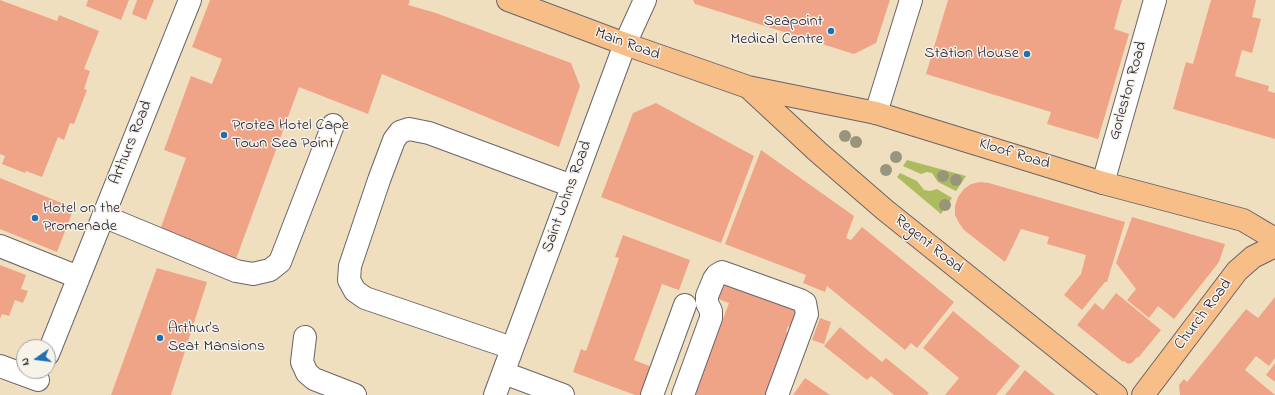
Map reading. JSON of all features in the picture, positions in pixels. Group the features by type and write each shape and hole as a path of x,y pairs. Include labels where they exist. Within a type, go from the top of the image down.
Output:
{"main road":[{"name":"Main Road","path":"508,0 625,44 748,87"},
{"name":"Kloof Road","path":"748,87 876,113 1103,182 1243,220 1275,239"},
{"name":"Regent Road","path":"748,87 818,152 886,210 1116,395"},
{"name":"Church Road","path":"1143,395 1237,271 1253,257 1275,246"}],"street":[{"name":"Arthurs Road","path":"54,339 190,0"},
{"name":"Saint Johns Road","path":"496,395 625,44 645,0"},
{"path":"876,113 911,0"},
{"name":"Gorleston Road","path":"1103,182 1155,0"},
{"path":"103,216 236,271 253,274 270,270 280,262 333,125"},
{"path":"512,348 365,298 355,292 349,280 350,266 379,180 394,140 400,132 409,128 429,133 572,186"},
{"path":"0,246 78,277"},
{"path":"683,395 711,318 711,311 707,303 707,296 714,279 722,272 805,303 806,314 776,395"},
{"path":"652,395 685,305"},
{"path":"305,337 302,362 307,373 314,379 355,395"},
{"path":"0,366 37,382"},
{"path":"504,373 563,395"}],"green space":[{"path":"907,160 966,176 956,191 938,182 932,173 927,172 921,174 903,166"},
{"path":"900,173 917,181 924,190 930,191 937,189 952,198 941,214 897,177"}],"building":[{"path":"0,0 57,21 59,15 99,31 84,69 90,71 84,89 87,90 74,124 70,123 64,140 58,137 42,177 26,171 25,173 2,164 5,156 0,154"},
{"path":"88,0 129,0 121,20 86,6"},
{"path":"137,0 154,0 146,20 132,14"},
{"path":"210,0 409,0 408,5 436,13 571,63 580,86 559,147 382,74 368,114 299,87 236,259 160,230 186,158 164,150 191,76 212,84 222,59 192,47"},
{"name":"Seapoint Medical Centre","path":"693,0 890,0 876,43 854,54 695,4"},
{"name":"Station House","path":"948,0 1122,0 1114,29 1129,34 1098,139 1047,124 1051,112 926,74"},
{"path":"1211,0 1256,0 1252,17 1261,19 1252,53 1242,50 1235,76 1269,86 1268,91 1275,93 1275,139 1173,109 1186,62 1193,64"},
{"path":"656,103 754,156 721,243 601,197 633,113"},
{"path":"761,150 854,216 846,238 851,240 862,227 954,302 917,348 911,343 905,350 827,286 825,292 803,283 806,275 725,244"},
{"name":"Hotel on the Promenade","path":"0,178 74,208 57,252 0,229"},
{"path":"980,182 989,183 1125,222 1107,282 1105,282 1082,310 1064,295 1081,274 1086,255 1047,244 1049,237 1021,229 1005,262 964,230 955,215 955,206 958,197 964,189 971,184"},
{"path":"1132,217 1225,244 1219,262 1174,319 1158,306 1149,318 1127,300 1136,289 1116,263"},
{"path":"623,235 690,260 679,290 662,284 634,360 652,367 642,395 635,395 573,372 581,349 586,351 619,258 615,257"},
{"path":"0,265 26,275 21,289 28,291 23,303 15,300 9,316 2,314 0,319"},
{"name":"Arthur's Seat Mansions","path":"157,268 207,282 171,395 111,395"},
{"path":"720,278 795,306 794,310 800,312 794,329 788,326 786,332 792,334 769,395 694,395 729,303 713,297"},
{"path":"1116,293 1161,330 1138,358 1137,357 1132,363 1128,364 1124,361 1123,362 1077,325 1095,303 1103,310"},
{"path":"1275,297 1275,358 1269,366 1256,356 1245,370 1275,395 1180,395 1179,385 1184,379 1187,382 1246,309 1258,318"},
{"path":"953,311 1020,366 996,395 945,395 959,378 923,348"},
{"path":"820,318 831,322 824,344 812,340"},
{"path":"840,327 882,362 886,358 929,393 927,395 894,395 871,376 867,380 824,346"},
{"path":"1275,363 1275,382 1266,375"},
{"path":"1025,370 1055,395 1005,395"},
{"path":"805,378 830,395 793,395"}],"place":[{"name":"Seapoint Medical Centre","path":"831,31"},
{"name":"Station House","path":"1027,54"},
{"name":"Protea Hotel Cape Town Sea Point","path":"224,135"},
{"name":"Hotel on the Promenade","path":"35,218"},
{"name":"Arthur's Seat Mansions","path":"160,338"}]}
